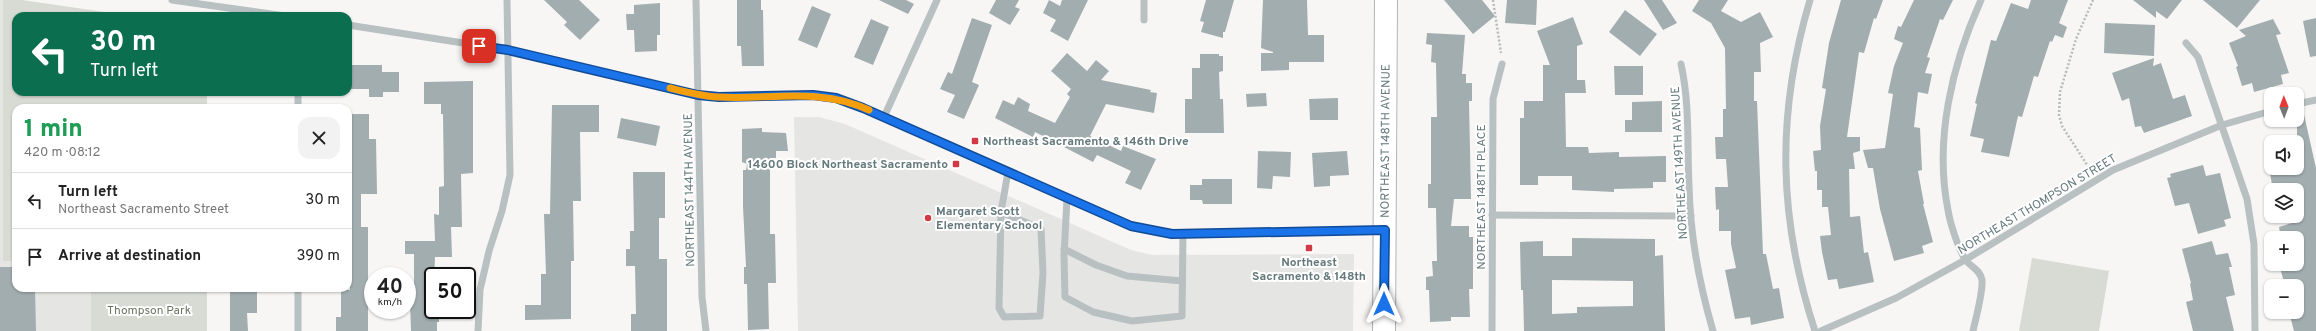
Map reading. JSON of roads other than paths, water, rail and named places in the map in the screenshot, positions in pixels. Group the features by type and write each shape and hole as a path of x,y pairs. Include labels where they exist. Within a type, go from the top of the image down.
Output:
{"main road":[{"name":"NORTHEAST 148TH AVENUE","path":"1384,331 1386,0"}],"street":[{"path":"172,0 257,12"},
{"path":"478,331 480,290 489,251 502,211 510,175 507,0"},
{"name":"NORTHEAST 144TH AVENUE","path":"696,0 702,297 706,331"},
{"path":"884,118 937,0"},
{"path":"1144,0 1144,20"},
{"path":"1810,0 1794,62 1789,99 1786,175 1794,258 1815,331"},
{"path":"1973,331 1982,280 1977,269 1965,260 1948,211 1944,156 1947,110 1957,63 1966,32 1981,0"},
{"path":"352,27 508,50 698,95 719,97 813,95 836,98 1131,226 1150,231 1182,233 1385,230"},
{"path":"2186,43 2198,57 2247,199 2254,244 2255,331"},
{"name":"NORTHEAST 148TH PLACE","path":"1492,331 1492,99 1502,64"},
{"name":"NORTHEAST 149TH AVENUE","path":"1681,64 1688,92 1691,216 1704,299 1713,331"},
{"path":"2304,103 2316,100"},
{"name":"NORTHEAST THOMPSON STREET","path":"1821,331 1896,298 1965,260 2113,170 2222,125 2264,113"},
{"path":"1001,212 1041,229 1043,273 1040,316 1004,317 999,308 1001,212 1008,172"},
{"path":"1067,198 1064,249 1065,297 1093,312 1132,321 1182,316 1182,233"},
{"path":"1492,215 1691,216"},
{"path":"1064,249 1127,276 1182,281"},
{"path":"298,292 298,331"}],"place":[{"name":"Northeast Sacramento & 146th Drive","path":"975,141"},
{"name":"14600 Block Northeast Sacramento","path":"956,164"},
{"name":"Margaret Scott Elementary School","path":"928,218"},
{"name":"Northeast Sacramento & 148th","path":"1309,248"}],"park label":[{"name":"Thompson Park","path":"149,310"}]}
